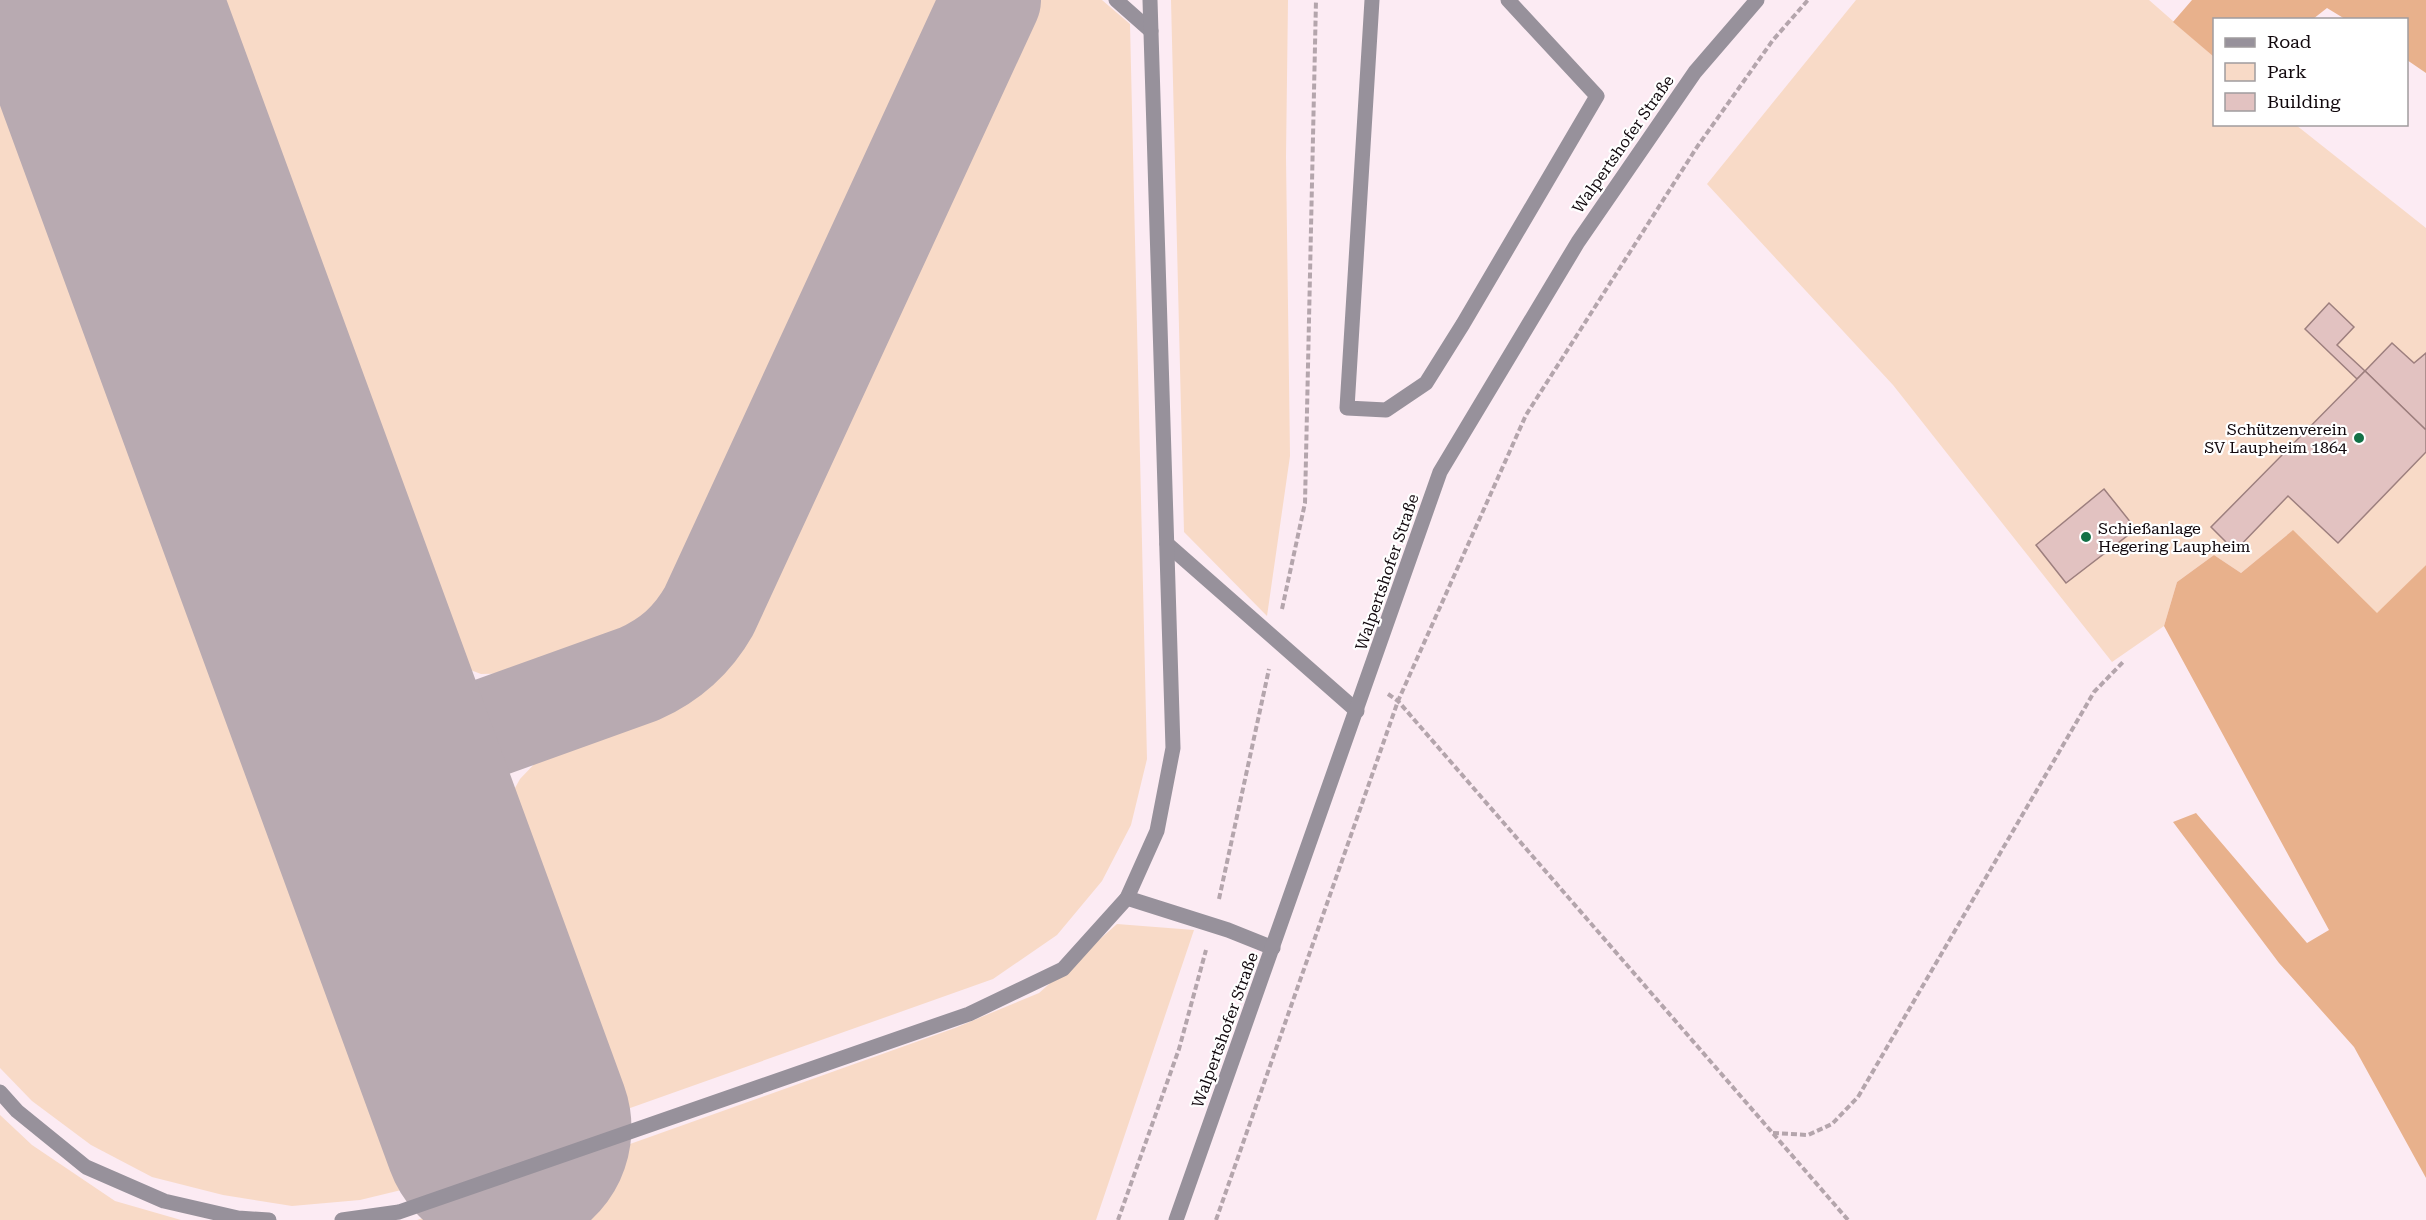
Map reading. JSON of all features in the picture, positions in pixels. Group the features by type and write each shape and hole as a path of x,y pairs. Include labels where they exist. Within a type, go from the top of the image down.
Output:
{"street":[{"path":"1116,0 1151,31"},
{"path":"342,1220 399,1212 969,1014 1063,969 1127,898 1157,831 1173,748 1150,0"},
{"path":"1372,0 1347,408 1386,410 1426,382 1463,324 1597,96 1508,0"},
{"name":"Walpertshofer Straße","path":"1176,1220 1440,472 1578,242 1695,72 1757,0"},
{"path":"1167,544 1357,711"},
{"path":"1127,898 1228,930 1273,948"},
{"path":"0,1092 17,1112 86,1167 164,1201 238,1218 269,1220"}],"path":[{"path":"1216,1220 1398,701 1526,415 1697,147 1773,40 1808,0"},
{"path":"1772,1133 1808,1135 1832,1124 1858,1097 2094,692 2123,662"},
{"path":"1398,701 1848,1220"}],"green space":[{"path":"185,0 946,0 936,29 670,593 652,618 627,635 515,673 481,674 452,663 429,642 411,610"},
{"path":"1034,0 1102,0 1130,24 1147,759 1131,825 1102,881 1057,935 993,979 602,1118 499,861 499,832 506,804 520,779 539,759 677,706 730,658 1031,18"},
{"path":"1171,0 1288,0 1286,157 1290,456 1267,616 1184,532"},
{"path":"1856,0 2149,0 2213,56 2213,126 2297,126 2426,228 2426,565 2377,614 2292,531 2241,573 2214,555 2177,582 2164,626 2112,662 1893,385 1707,184"},
{"path":"0,27 422,1185 360,1200 292,1206 223,1195 152,1177 91,1145 32,1101 0,1068"},
{"path":"1117,924 1194,930 1096,1220 417,1220 955,1028 1039,993"},
{"path":"0,1115 32,1145 115,1201 181,1220 0,1220"}],"shaded area":[{"path":"2192,0 2426,0 2426,73 2408,61 2408,18 2343,18 2327,8 2314,18 2213,18 2213,56 2173,22"},
{"path":"2293,530 2377,613 2426,565 2426,1178 2354,1047 2279,963 2173,822 2196,813 2307,943 2329,930 2164,626 2177,582 2214,555 2241,573"}],"building":[{"path":"2329,303 2354,327 2337,345 2365,371 2357,379 2305,329"},
{"path":"2392,343 2414,363 2426,353 2426,430 2365,371"},
{"path":"2365,371 2426,430 2426,452 2338,543 2288,496 2235,551 2211,527"},
{"name":"Schießanlage Hegering Laupheim","path":"2104,489 2136,529 2066,583 2036,545"}],"taxiway":[{"path":"348,693 376,724 398,736 422,741 461,738 639,674 670,656 688,640 709,611 991,0"}],"runway":[{"path":"94,0 507,1128"}],"place":[{"name":"Schützenverein SV Laupheim 1864","path":"2359,438"},
{"name":"Schießanlage Hegering Laupheim","path":"2086,537"}]}
